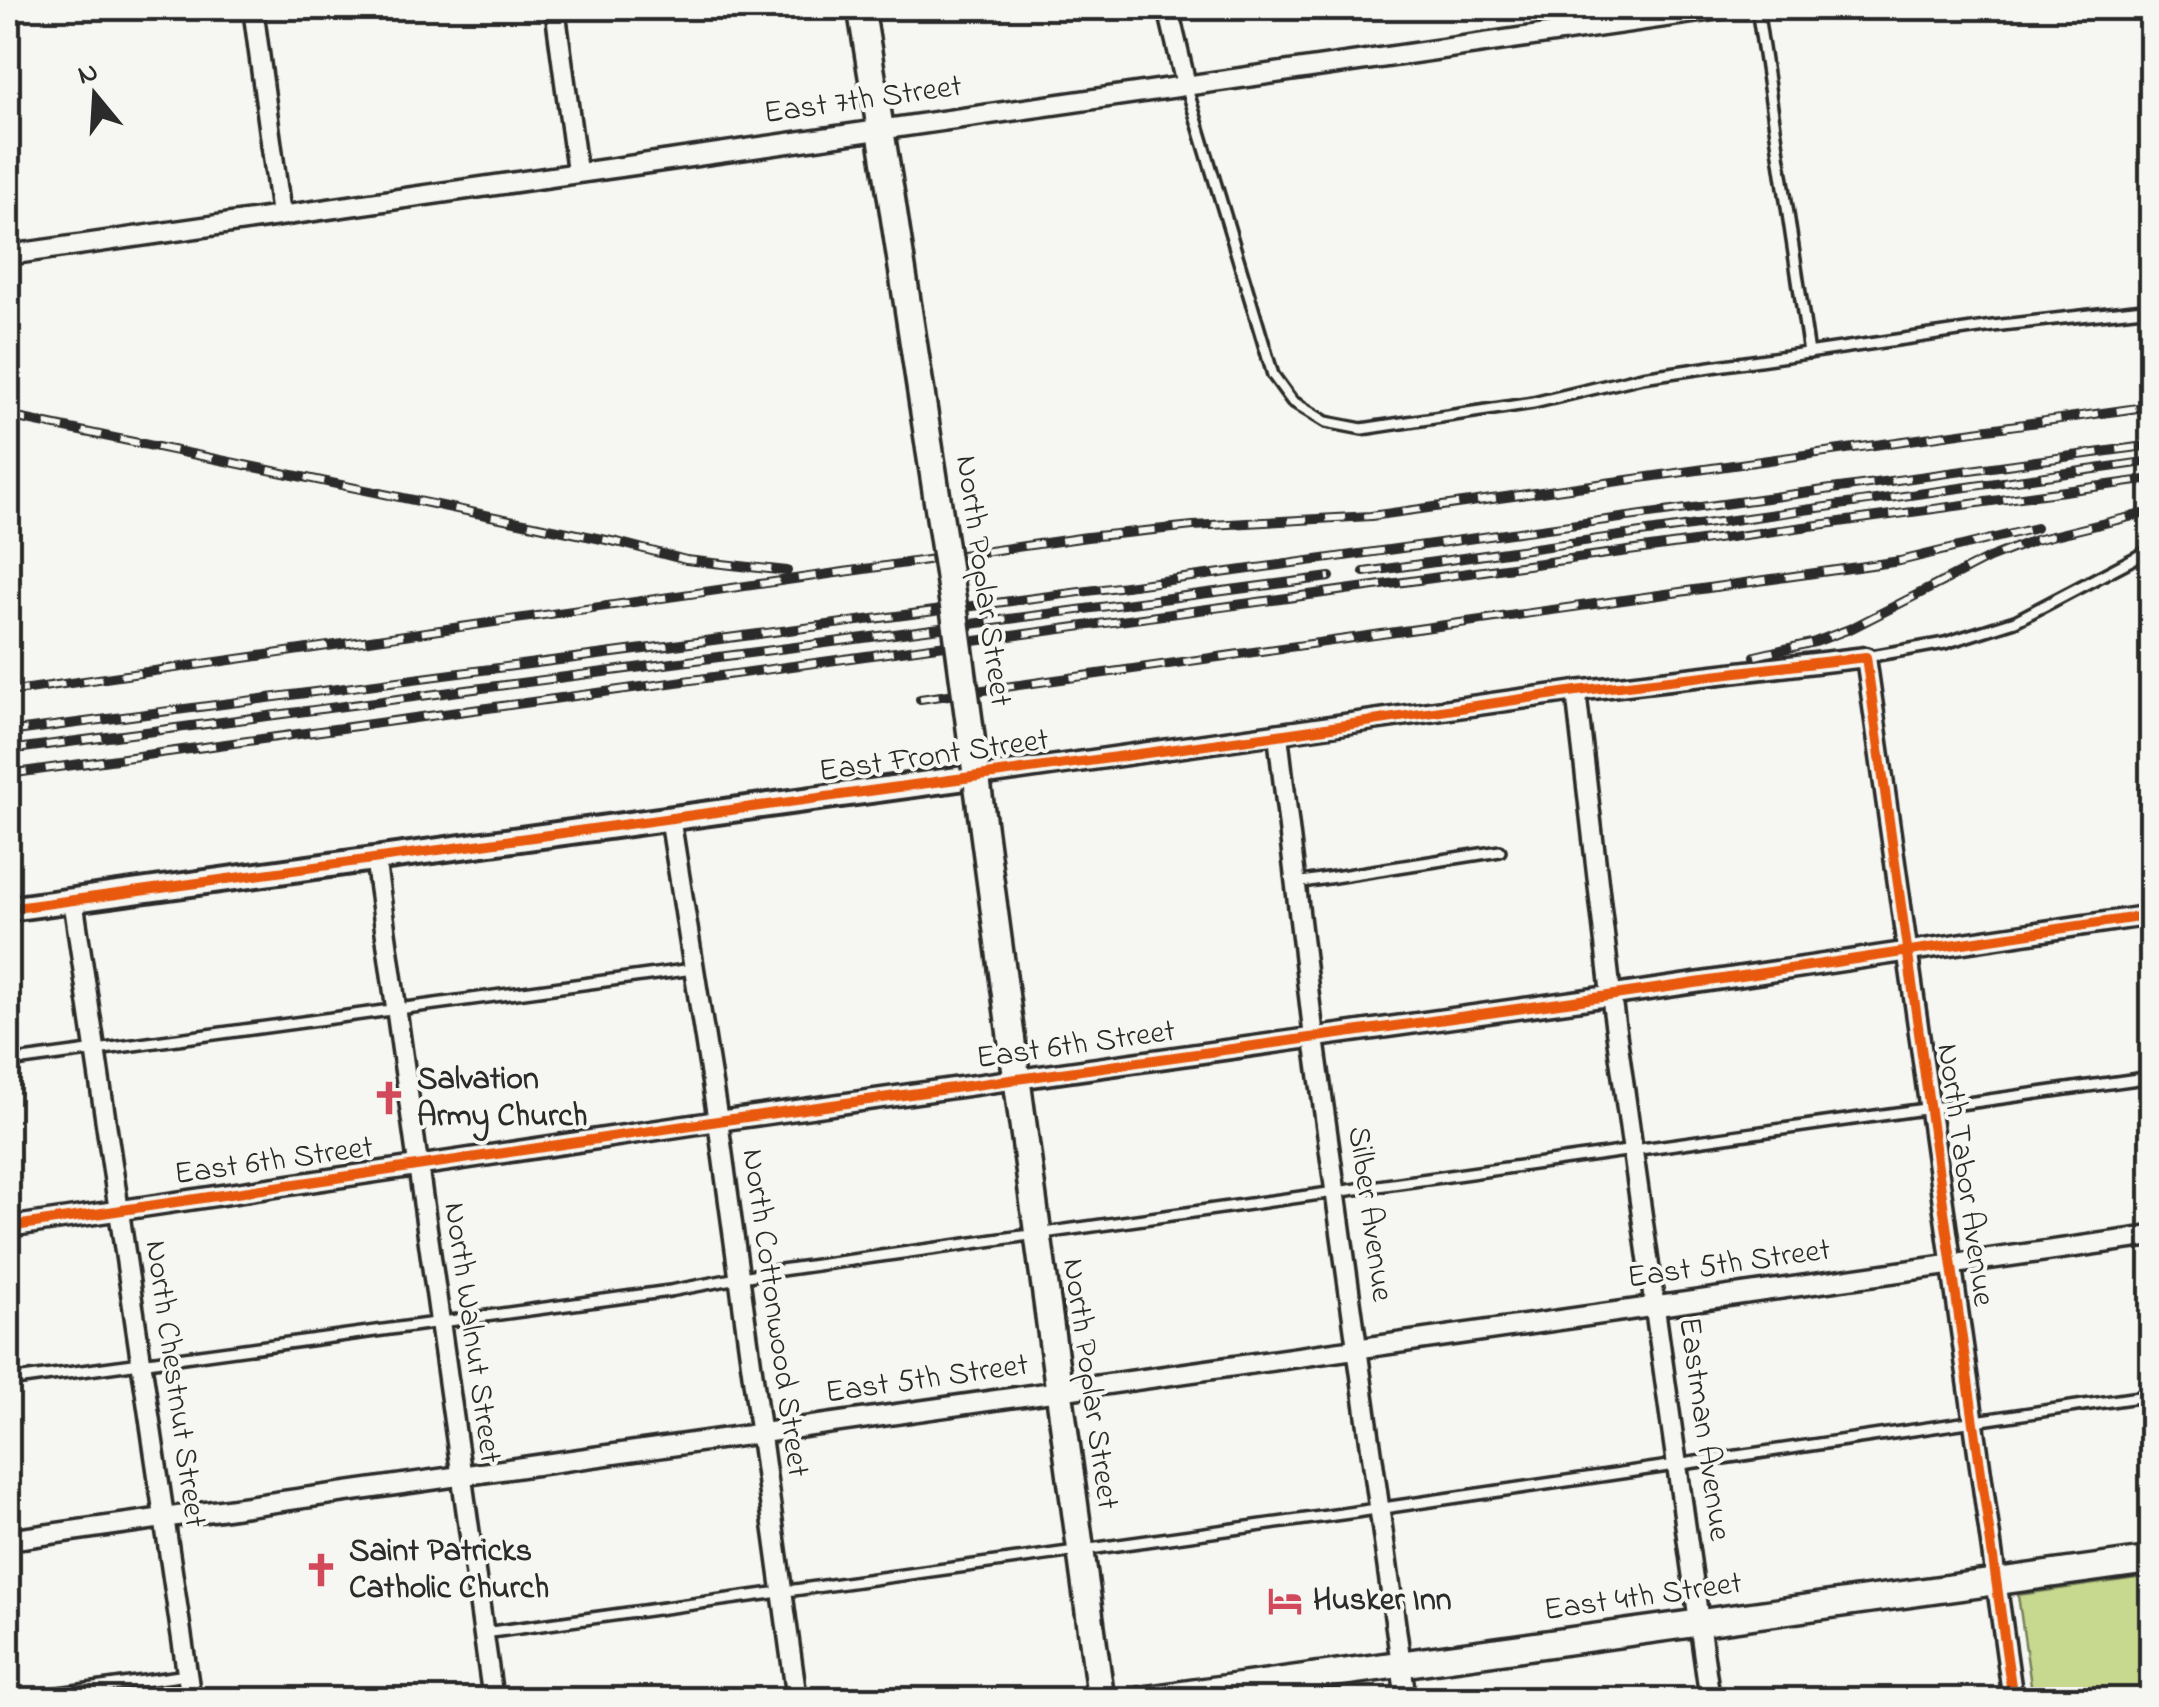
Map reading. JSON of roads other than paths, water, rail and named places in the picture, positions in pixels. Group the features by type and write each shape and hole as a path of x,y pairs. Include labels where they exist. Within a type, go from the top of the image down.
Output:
{"main road":[{"name":"North Poplar Street","path":"862,8 955,616 1101,1700"},
{"name":"East 4th Street","path":"1143,1700 2152,1560"}],"street":[{"path":"253,8 282,215"},
{"path":"555,8 576,171"},
{"path":"1168,8 1186,85"},
{"name":"East 7th Street","path":"8,255 1728,8"},
{"name":"East Front Street","path":"8,908 1576,691 1866,656"},
{"name":"North Tabor Avenue","path":"1866,656 2013,1700"},
{"name":"Eastman Avenue","path":"1576,691 1611,996 1710,1700"},
{"name":"Silber Avenue","path":"1278,735 1314,1038 1406,1700"},
{"name":"North Cottonwood Street","path":"670,816 718,1121 797,1700"},
{"name":"North Walnut Street","path":"375,857 493,1700"},
{"name":"North Chestnut Street","path":"73,899 191,1700"},
{"name":"East 6th Street","path":"8,1226 2152,915"},
{"name":"East 5th Street","path":"8,1540 2152,1236"}],"lane":[{"path":"1757,8 1808,353"},
{"path":"1186,85 1273,375 1292,401 1326,422 1362,429 1411,423 1533,404 1642,377 2152,308"},
{"path":"1866,656 1945,643 2002,626 2152,549"},
{"path":"1296,883 1500,851"},
{"path":"8,1062 396,1012 694,968"},
{"path":"8,1380 438,1323 2152,1078"},
{"path":"484,1633 1079,1552 2152,1395"},
{"path":"9,1700 187,1675"}],"railway":[{"path":"8,692 1087,537 1193,526 1371,516 2152,406"},
{"path":"8,416 621,543 686,560 787,571"},
{"path":"8,732 1126,586 2152,445"},
{"path":"1364,572 2152,461"},
{"path":"8,774 2152,479"},
{"path":"1755,656 1815,642 1852,628 1989,558 2035,540 2142,514"},
{"path":"920,699 1900,561 2036,528"},
{"path":"8,750 1330,577"}],"place":[{"name":"Salvation Army Church","path":"389,1098"},
{"name":"Saint Patricks Catholic Church","path":"321,1570"},
{"name":"Husker Inn","path":"1285,1601"}]}
